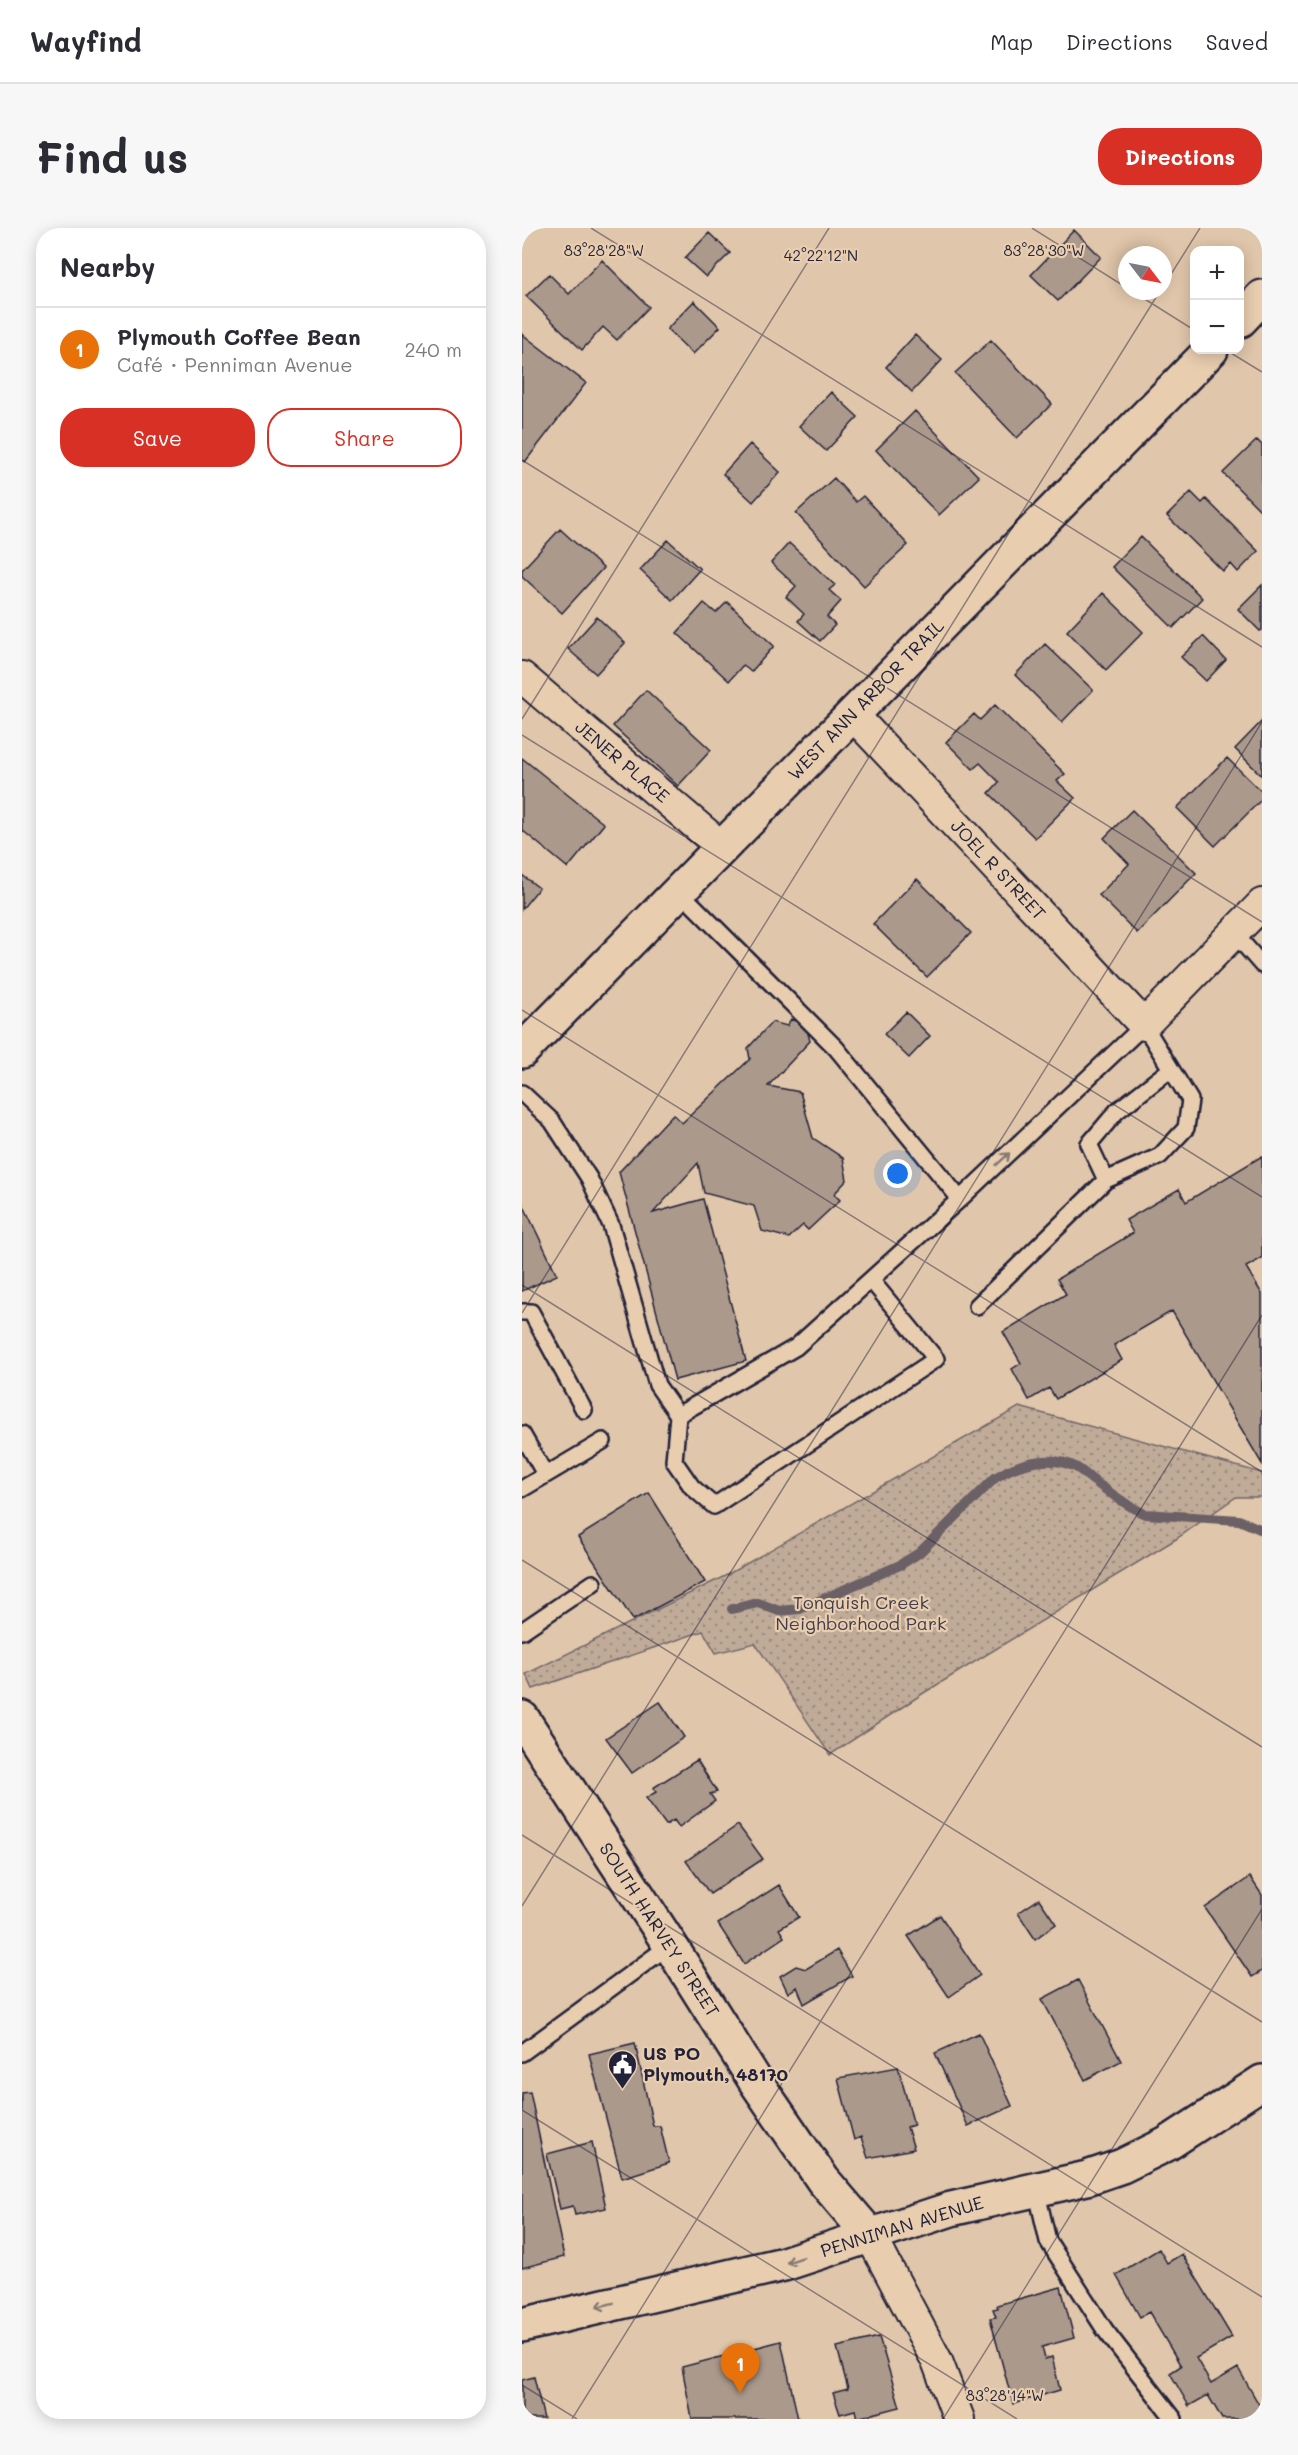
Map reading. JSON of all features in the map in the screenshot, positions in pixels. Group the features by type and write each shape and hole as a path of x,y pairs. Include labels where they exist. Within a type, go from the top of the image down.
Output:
{"street":[{"name":"WEST ANN ARBOR TRAIL","path":"522,1051 1206,354"},
{"name":"JENER PLACE","path":"522,677 722,847"},
{"name":"JOEL R STREET","path":"853,715 1144,1025"},
{"path":"1144,1025 1262,904"},
{"name":"SOUTH HARVEY STREET","path":"522,1718 756,2082 823,2180 870,2235 937,2361 959,2419"},
{"name":"PENNIMAN AVENUE","path":"522,2325 784,2264 951,2209 1087,2178 1167,2144 1262,2082"}],"lane":[{"path":"679,891 836,1048 960,1199"},
{"path":"1234,933 1262,965"},
{"path":"678,1414 796,1347 960,1199 1144,1025 1190,1100 1186,1128 1160,1156 1106,1180 977,1306"},
{"path":"1106,1180 1089,1144 1117,1111 1171,1069"},
{"path":"522,1093 552,1121 590,1178 610,1225 657,1385 678,1414 674,1461 692,1487 714,1506 936,1359 871,1280"},
{"path":"522,1312 531,1312 584,1410"},
{"path":"522,1434 545,1474"},
{"path":"522,1489 603,1441"},
{"path":"522,1631 593,1582"},
{"path":"522,2053 670,1946"},
{"path":"1036,2189 1048,2241 1105,2330 1174,2419"}],"green space":[{"name":"Tonquish Creek Neighborhood Park","path":"1019,1407 1262,1473 1262,1497 1236,1497 1176,1539 922,1694 830,1755 755,1643 716,1653 703,1631 533,1689 526,1674 725,1576"}],"building":[{"path":"1074,230 1101,257 1058,301 1031,275"},
{"path":"709,233 730,253 706,277 685,258"},
{"path":"602,260 649,307 617,340 603,327 582,350 526,296 549,274 569,294"},
{"path":"694,301 720,327 693,354 667,329"},
{"path":"522,334 586,383 525,462 522,460"},
{"path":"915,335 942,360 912,392 886,367"},
{"path":"991,340 1052,404 1017,438 955,373"},
{"path":"831,392 858,417 826,451 799,426"},
{"path":"915,411 979,477 939,515 876,450"},
{"path":"1257,440 1262,445 1262,512 1223,473"},
{"path":"750,444 780,472 753,502 723,474"},
{"path":"834,478 856,502 863,496 908,545 864,586 796,513"},
{"path":"1191,492 1202,503 1206,499 1258,551 1238,572 1231,564 1223,571 1167,516"},
{"path":"560,529 603,568 562,613 522,576 522,570"},
{"path":"1141,537 1202,598 1173,628 1112,567"},
{"path":"668,540 700,569 672,600 640,570"},
{"path":"789,543 835,585 829,590 841,601 827,617 835,625 820,641 798,621 804,614 786,597 796,586 771,563"},
{"path":"1262,585 1262,630 1260,631 1238,609"},
{"path":"1103,593 1143,632 1106,670 1067,631"},
{"path":"727,602 774,646 751,672 743,665 729,681 677,633 704,603 716,613"},
{"path":"597,617 625,643 596,674 568,649"},
{"path":"1203,636 1226,660 1206,681 1181,657"},
{"path":"1045,644 1093,690 1062,722 1015,675"},
{"path":"646,690 711,750 678,786 613,726"},
{"path":"995,705 1065,774 1057,781 1075,798 1035,838 989,793 999,782 980,763 973,769 946,742 974,714 980,720"},
{"path":"1262,721 1262,776 1235,749"},
{"path":"522,758 604,824 568,868 522,830"},
{"path":"1227,758 1262,792 1262,799 1215,846 1177,808"},
{"path":"1132,810 1196,873 1137,933 1099,895 1129,864 1104,838"},
{"path":"522,875 539,888 522,909"},
{"path":"917,879 971,933 927,977 873,924"},
{"path":"906,1012 930,1036 909,1058 884,1034"},
{"path":"791,1019 806,1026 810,1041 768,1086 800,1092 813,1138 843,1158 847,1180 834,1194 840,1200 808,1230 803,1225 789,1238 762,1231 754,1206 704,1193 698,1163 653,1213 703,1199 746,1361 675,1380 619,1172 673,1114 682,1123 750,1059 748,1048 772,1022 787,1026"},
{"path":"1262,1156 1262,1258 1246,1267 1262,1294 1262,1464 1172,1311 1114,1345 1122,1360 1056,1399 1049,1388 1029,1400 1012,1369 1021,1363 1003,1332 1066,1294 1057,1279 1133,1233 1126,1220 1179,1189 1186,1202"},
{"path":"522,1202 557,1275 522,1291"},
{"path":"649,1493 705,1582 633,1620 578,1537"},
{"path":"660,1702 684,1737 632,1773 606,1738"},
{"path":"697,1760 717,1792 710,1794 715,1801 679,1827 674,1820 666,1825 646,1798 656,1792 653,1788"},
{"path":"738,1825 763,1859 710,1894 686,1861"},
{"path":"1250,1877 1262,1895 1262,1971 1252,1977 1205,1908"},
{"path":"779,1885 799,1917 779,1929 784,1937 744,1964 718,1924"},
{"path":"1039,1899 1056,1924 1035,1939 1018,1913"},
{"path":"940,1915 980,1975 949,1997 908,1936"},
{"path":"837,1950 852,1976 804,2004 797,1987 788,1993 780,1976 796,1966 806,1969"},
{"path":"1078,1980 1121,2061 1085,2080 1042,1999"},
{"path":"979,2033 1012,2106 968,2126 935,2053"},
{"name":"US PO Plymouth, 48170","path":"635,2043 653,2126 660,2126 669,2163 622,2178 589,2054"},
{"path":"898,2067 914,2125 907,2127 914,2149 868,2158 861,2137 854,2140 838,2078"},
{"path":"530,2092 564,2257 522,2268 522,2093"},
{"path":"592,2142 606,2208 575,2215 573,2206 560,2209 547,2154"},
{"path":"1159,2249 1167,2263 1182,2254 1232,2337 1196,2358 1211,2384 1238,2368 1262,2410 1262,2419 1222,2419 1208,2395 1189,2406 1170,2373 1181,2366 1149,2312 1140,2317 1116,2275"},
{"path":"1061,2287 1074,2338 1042,2347 1045,2359 1052,2357 1060,2390 1013,2404 990,2318 996,2317 993,2309 998,2308 997,2305"},
{"path":"879,2337 900,2407 857,2418 855,2410 840,2414 833,2393 848,2389 837,2347"},
{"path":"781,2341 798,2419 692,2419 682,2367"},
{"path":"534,2377 544,2419 522,2419 522,2380"}],"waterway":[{"path":"732,1609 758,1603 779,1611 800,1609 900,1565 919,1553 995,1478 1022,1465 1042,1461 1061,1462 1074,1466 1124,1502 1145,1514 1239,1520 1262,1530"}],"place":[{"name":"US PO Plymouth, 48170","path":"622,2090"},
{"name":"Plymouth Coffee Bean","path":"740,2393"}]}
